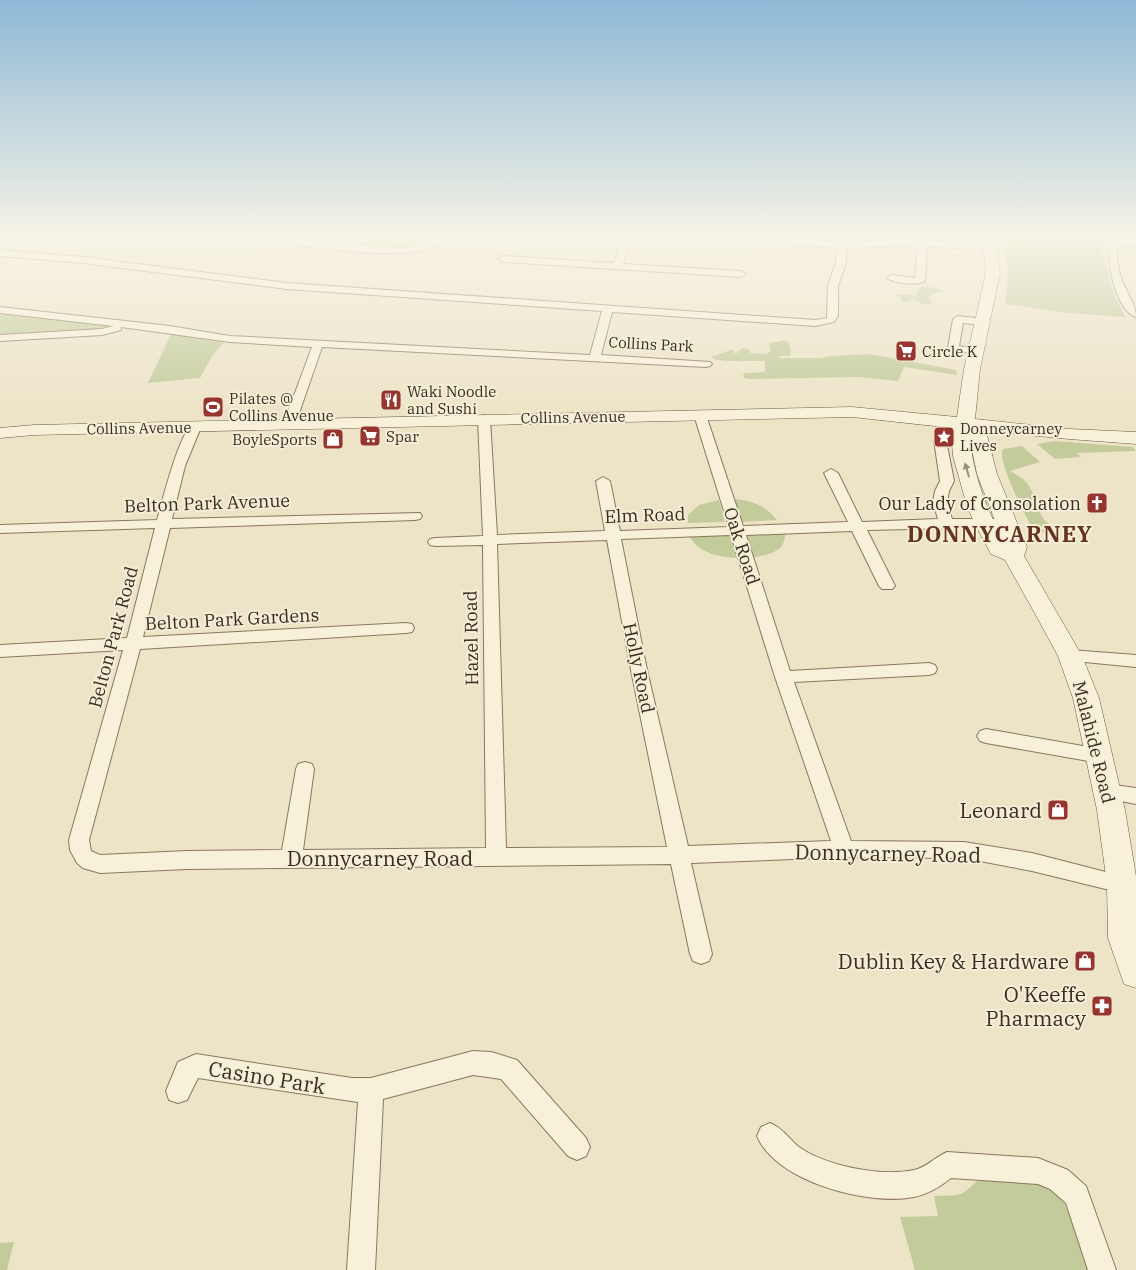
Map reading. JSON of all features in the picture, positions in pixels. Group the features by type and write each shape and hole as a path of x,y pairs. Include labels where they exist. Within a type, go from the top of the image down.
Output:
{"main road":[{"name":"Malahide Road","path":"988,298 966,407 966,424 960,431 961,450 977,506 985,523 999,548 1013,556 1070,656 1086,698 1129,894 1124,938 1136,973"},
{"name":"Collins Avenue","path":"0,432 52,429 852,412 1069,434 1136,438"},
{"name":"Malahide Road","path":"966,424 977,432 987,474 1016,547 1013,556"},
{"path":"979,439 991,433 1009,428"}],"street":[{"path":"458,298 825,322 833,316 833,298"},
{"path":"1124,298 1128,306 1136,314"},
{"name":"Collins Park","path":"595,358 608,309"},
{"name":"Collins Park","path":"0,310 170,328 230,339 706,364"},
{"path":"977,352 952,348 958,319 984,322"},
{"path":"0,338 102,332 127,324"},
{"path":"289,425 318,344"},
{"name":"Oak Road","path":"700,415 784,677 844,849"},
{"name":"Hazel Road","path":"484,419 490,540 496,857"},
{"name":"Belton Park Road","path":"83,858 79,851 79,840 133,645 178,466 195,426"},
{"path":"940,440 947,481 943,488 940,502 947,523"},
{"path":"831,473 887,586"},
{"name":"Holly Road","path":"603,481 639,670 680,855"},
{"name":"Belton Park Avenue","path":"0,529 415,516"},
{"name":"Elm Road","path":"435,542 947,523 1006,524"},
{"name":"Belton Park Gardens","path":"0,651 133,645 406,628"},
{"path":"1070,656 1136,661"},
{"path":"784,677 929,669"},
{"path":"986,736 1016,734 1100,756"},
{"path":"291,859 305,769"},
{"path":"1107,792 1136,796"},
{"name":"Donnycarney Road","path":"83,858 89,863 100,864 187,860 680,855 844,849 964,850 1032,862 1129,894"},
{"path":"680,855 701,954"},
{"name":"Casino Park","path":"178,1091 187,1071 196,1066 352,1090 370,1090 473,1063 490,1064 508,1069 577,1147"},
{"path":"361,1270 370,1090"},
{"path":"770,1136 790,1156 817,1171 861,1183 913,1184 929,1179 947,1166 1038,1171 1059,1179 1077,1195 1102,1270"}],"green space":[{"path":"901,298 928,298 931,300 930,305 913,299 910,299 908,302 901,301"},
{"path":"1006,298 1116,298 1126,317 1068,313 1005,304"},
{"path":"0,315 111,325 106,329 0,336"},
{"path":"171,334 224,343 213,355 200,378 148,383"},
{"path":"785,340 790,347 790,356 779,356 780,358 821,358 870,354 956,370 957,375 904,367 898,381 859,377 750,379 744,378 743,375 745,373 765,372 765,361 725,361 713,359 712,356 731,350 737,353 742,348 750,350 750,353 766,354 771,351 769,348 770,343"},
{"path":"1055,441 1133,447 1136,451 1077,453 1081,457 1055,459 1037,444"},
{"path":"1022,446 1040,462 1010,471 1026,482 1035,498 1040,513 1049,524 1069,528 1036,534 1033,530 1008,476 1002,455 1003,449"},
{"path":"732,499 757,504 777,520 740,522"},
{"path":"719,500 725,522 688,523 688,515 699,505"},
{"path":"785,532 785,539 779,548 770,554 752,558 745,534"},
{"path":"730,534 739,558 724,557 704,551 689,536"},
{"path":"982,1178 1028,1181 1053,1190 1061,1199 1074,1222 1091,1270 915,1270 900,1217 938,1216 934,1196 960,1194"},
{"path":"14,1242 7,1270 0,1270 0,1243"}],"place":[{"name":"Circle K","path":"906,351"},
{"name":"Waki Noodle and Sushi","path":"391,400"},
{"name":"Pilates @ Collins Avenue","path":"213,407"},
{"name":"Spar","path":"370,436"},
{"name":"Donneycarney Lives","path":"944,437"},
{"name":"BoyleSports","path":"333,439"},
{"name":"Our Lady of Consolation","path":"1097,503"},
{"name":"Leonard","path":"1058,810"},
{"name":"Dublin Key & Hardware","path":"1085,961"},
{"name":"O'Keeffe Pharmacy","path":"1102,1006"}],"district":[{"name":"DONNYCARNEY","path":"1000,533"}]}
